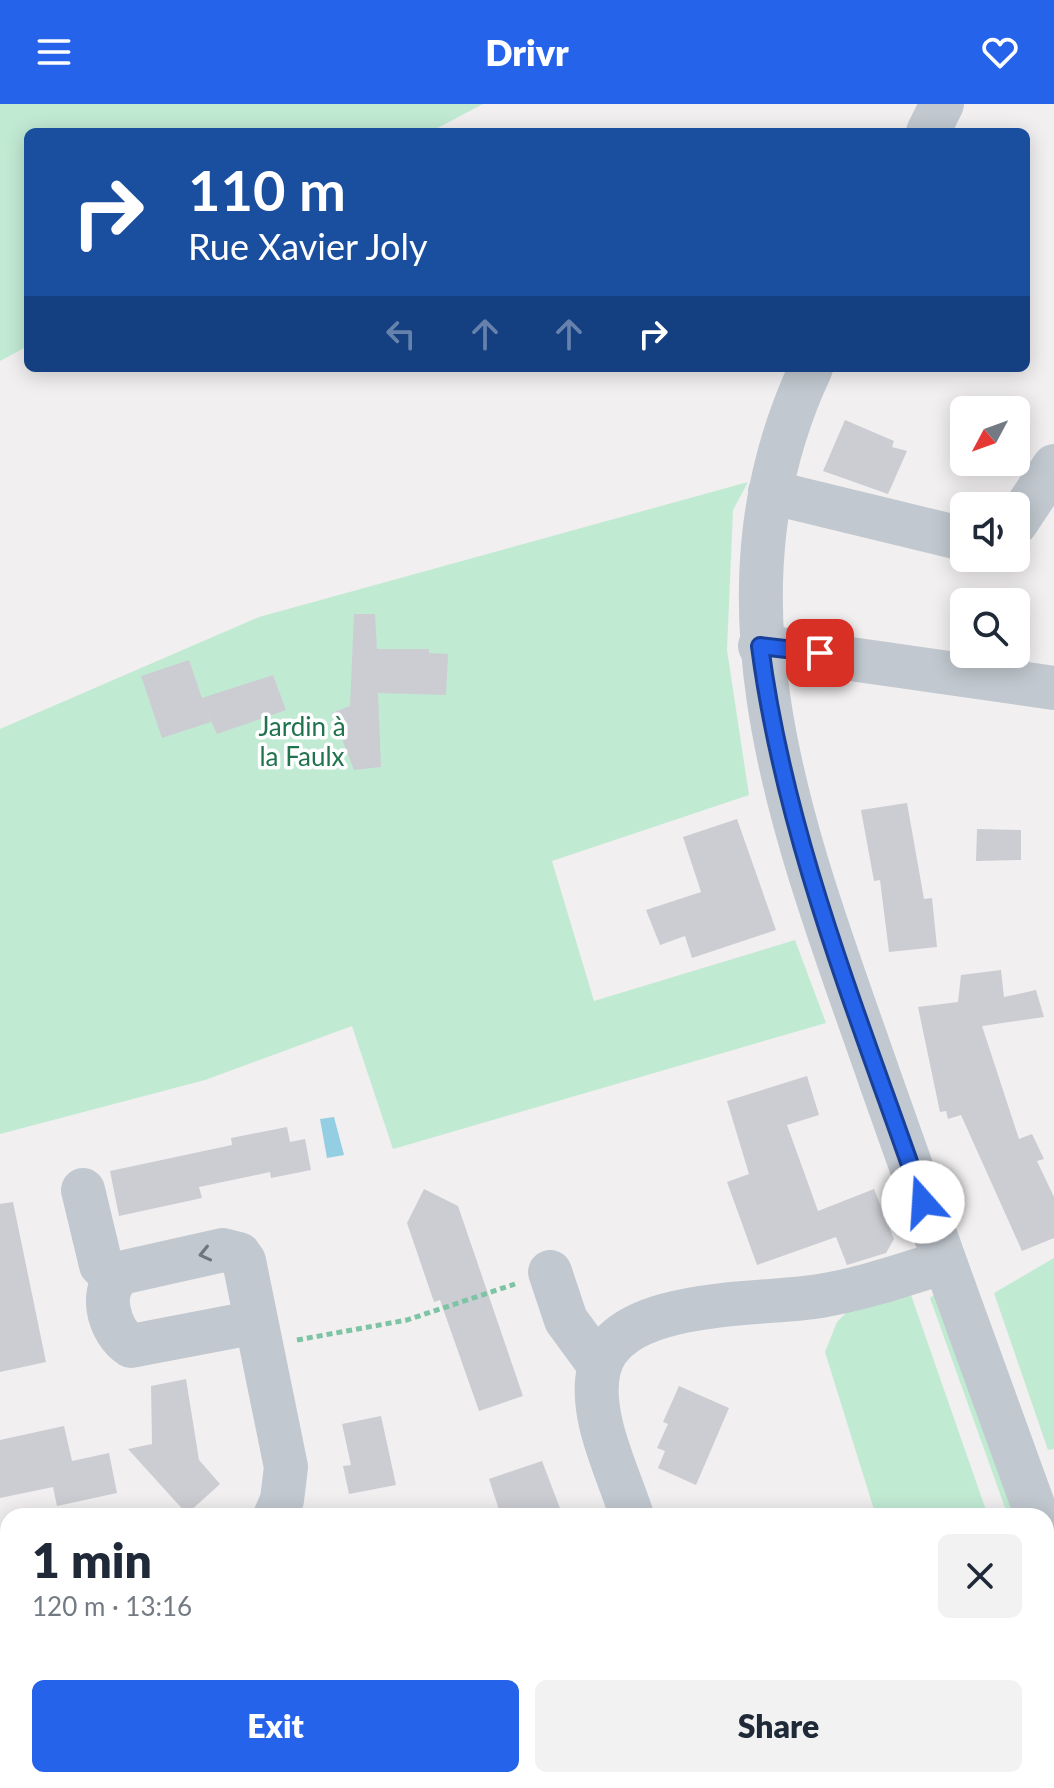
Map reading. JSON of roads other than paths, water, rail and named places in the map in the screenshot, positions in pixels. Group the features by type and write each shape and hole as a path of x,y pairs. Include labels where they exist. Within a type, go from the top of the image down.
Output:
{"street":[{"path":"930,128 942,104"},
{"path":"809,372 785,435 770,492 760,590 760,646 769,717 800,842 944,1262 1034,1508"},
{"path":"1030,502 1054,466"},
{"path":"770,492 950,536"},
{"path":"760,646 1054,688"},
{"path":"83,1190 101,1265 114,1278"},
{"path":"259,1334 131,1346 116,1333 107,1294 114,1278 125,1272 231,1251 239,1254 247,1267 286,1467 278,1508"},
{"path":"629,1508 599,1412 596,1388 599,1365 623,1336 666,1315 713,1306 835,1294 944,1262"},
{"path":"550,1272 566,1320 599,1365"}],"water":[{"path":"334,1117 344,1155 327,1158 320,1119"}],"park label":[{"name":"Jardin à la Faulx","path":"302,741"}]}
